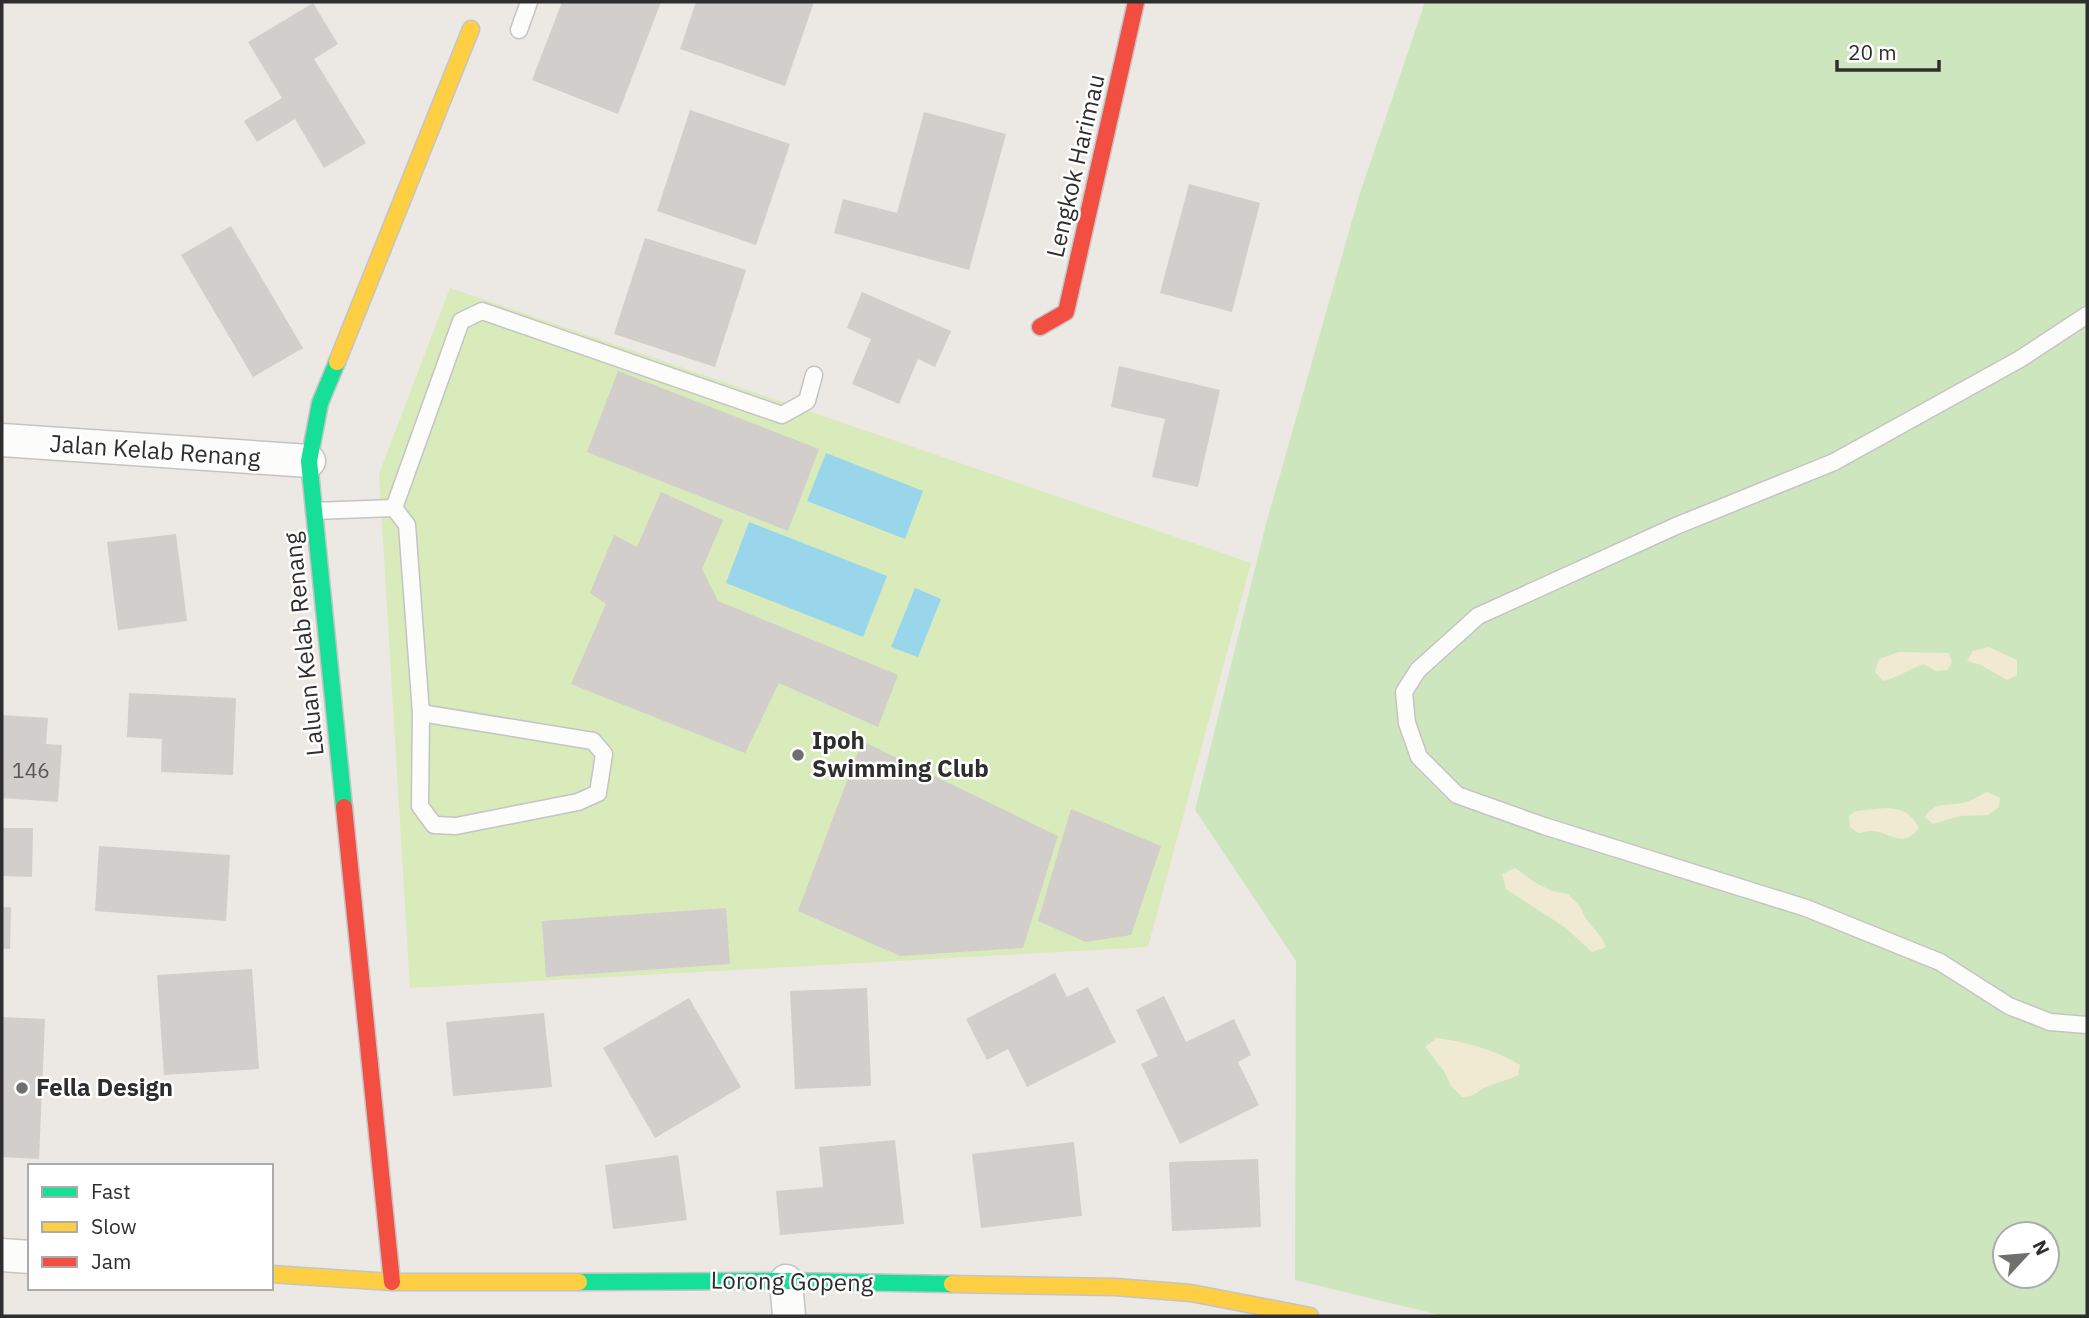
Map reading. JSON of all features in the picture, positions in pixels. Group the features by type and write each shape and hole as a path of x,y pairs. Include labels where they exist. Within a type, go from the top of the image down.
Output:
{"street":[{"name":"Lengkok Harimau","path":"1040,327 1066,312 1136,2"},
{"name":"Laluan Kelab Renang","path":"392,1282 309,461 320,403 471,29"},
{"name":"Jalan Kelab Renang","path":"2,440 309,461"},
{"path":"2,1255 28,1257"},
{"name":"Lorong Gopeng","path":"273,1274 392,1282 786,1281 1115,1287 1191,1293 1277,1312 1310,1316"},
{"path":"786,1281 789,1316"}],"lane":[{"path":"519,30 529,2"},
{"path":"394,508 461,321 482,310 782,415 807,401 814,374"},
{"path":"2087,315 2020,359 1834,462 1676,526 1478,617 1418,670 1404,692 1407,723 1419,757 1457,795 1544,826 1806,908 1940,962 2008,1006 2050,1022 2087,1025"},
{"path":"314,511 394,508"},
{"path":"394,508 407,525 421,713 420,806 434,825 456,827 578,802 598,793 604,754 593,741 421,713"}],"green space":[{"path":"1425,2 2087,2 2087,1316 1444,1316 1295,1280 1296,961 1195,810 1266,524 1359,196"},
{"name":"Ipoh Swimming Club","path":"450,288 1251,563 1148,947 410,988 379,474"}],"sand":[{"path":"1989,647 2017,660 2017,675 2007,680 1981,665 1967,661 1973,651"},
{"path":"1899,652 1949,653 1952,662 1947,670 1936,671 1924,664 1883,681 1875,672 1879,659"},
{"path":"1987,792 2000,798 1999,807 1988,815 1960,816 1933,824 1925,817 1933,808 1966,802"},
{"path":"1885,808 1905,812 1919,828 1913,835 1901,839 1877,832 1858,833 1850,827 1849,816 1856,811"},
{"path":"1515,868 1552,891 1568,894 1579,905 1606,947 1592,952 1566,928 1506,889 1502,874"},
{"path":"1437,1038 1470,1044 1501,1055 1520,1065 1518,1075 1462,1097 1451,1086 1444,1071 1425,1047"}],"water":[{"path":"826,453 923,491 905,539 807,501"},
{"path":"749,522 887,576 863,637 726,583"},
{"path":"915,588 941,599 918,657 891,647"}],"building":[{"path":"562,2 661,2 618,114 532,80"},
{"path":"696,2 814,2 785,86 680,49"},
{"path":"313,3 338,44 314,59 366,143 324,168 295,119 257,142 244,121 282,98 248,42"},
{"path":"690,110 790,144 756,245 657,211"},
{"path":"924,112 1006,134 969,270 834,233 843,199 897,213"},
{"path":"1189,184 1260,203 1232,312 1160,293"},
{"path":"231,226 303,348 253,377 181,255"},
{"path":"645,238 746,270 715,367 614,334"},
{"path":"862,292 951,331 935,367 918,359 899,404 852,384 871,339 847,328"},
{"path":"1119,366 1220,390 1198,487 1152,477 1165,419 1111,407"},
{"path":"618,371 819,449 788,531 587,452"},
{"path":"661,492 723,520 702,569 718,601 898,675 878,727 779,683 745,753 571,684 606,604 590,593 614,535 637,547"},
{"path":"176,534 187,621 118,630 107,542"},
{"path":"129,693 236,698 233,775 161,772 162,739 127,737"},
{"path":"2,715 48,718 46,744 62,745 58,802 2,798"},
{"path":"862,741 1058,836 1023,948 900,956 798,911"},
{"path":"1071,809 1161,846 1131,935 1086,942 1038,921"},
{"path":"2,828 33,828 32,877 2,876"},
{"path":"99,846 230,855 226,921 95,911"},
{"path":"2,907 11,907 10,949 2,949"},
{"path":"726,908 730,964 546,977 542,921"},
{"path":"252,969 259,1069 164,1075 157,975"},
{"path":"1055,973 1067,997 1088,987 1116,1042 1027,1087 1008,1049 987,1060 966,1019"},
{"path":"867,988 871,1086 795,1089 790,991"},
{"path":"1164,996 1186,1042 1234,1019 1251,1055 1238,1062 1259,1105 1180,1144 1141,1064 1158,1056 1136,1010"},
{"path":"689,998 741,1087 655,1138 603,1048"},
{"path":"544,1013 552,1087 453,1096 446,1022"},
{"name":"Fella Design","path":"2,1017 45,1019 39,1159 2,1157"},
{"path":"895,1140 904,1224 780,1235 776,1191 823,1187 819,1147"},
{"path":"1074,1142 1082,1216 981,1228 972,1154"},
{"path":"678,1155 687,1220 613,1229 605,1165"},
{"path":"1258,1159 1261,1227 1172,1231 1169,1162"}],"traffic: fast":[{"path":"337,362 320,403 309,461 344,807"},
{"path":"579,1282 786,1281 952,1284"}],"traffic: slow":[{"path":"337,362 471,29"},
{"path":"273,1274 392,1282 579,1282"},
{"path":"952,1284 1115,1287 1191,1293 1310,1316"}],"traffic: jam":[{"path":"1040,327 1066,312 1136,2"},
{"path":"344,807 392,1282"}],"place":[{"name":"Ipoh Swimming Club","path":"798,755"},
{"name":"Fella Design","path":"22,1088"}]}
